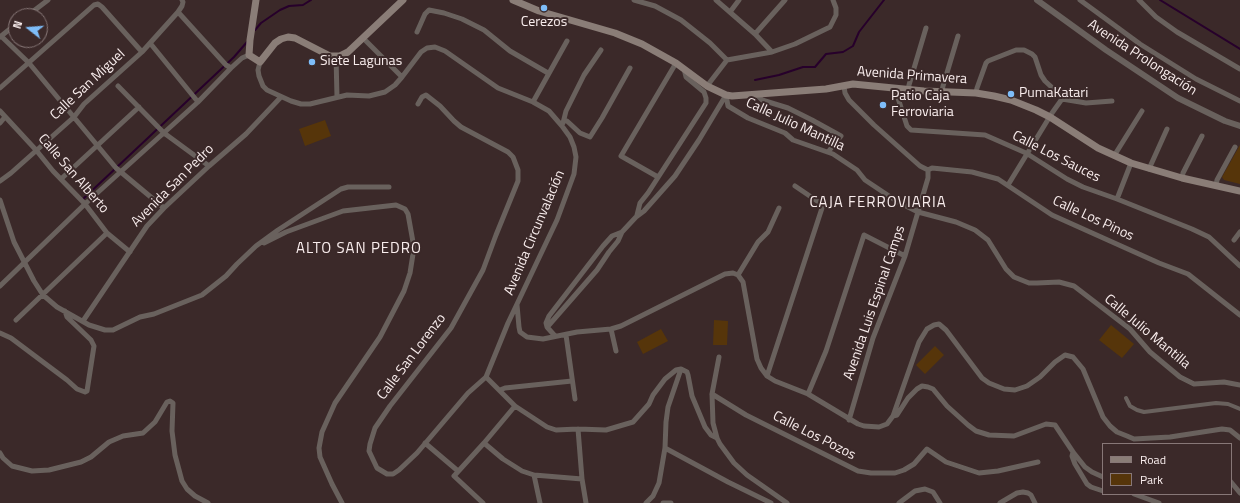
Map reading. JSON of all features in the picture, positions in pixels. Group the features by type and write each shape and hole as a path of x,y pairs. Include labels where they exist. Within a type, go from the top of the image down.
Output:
{"main road":[{"path":"256,0 249,55 260,62 275,42 288,37 295,38 330,56 336,56 348,52 403,0"},
{"name":"Avenida Primavera","path":"513,0 539,11 630,38 655,50 676,63 707,86 726,95 732,96 826,89 853,84 908,90 976,93 1011,100 1027,106 1050,117 1098,148 1130,163 1182,178 1240,191"}],"street":[{"path":"38,8 48,0"},
{"name":"Calle San Miguel","path":"0,181 74,117 84,104 142,52 178,12 182,6 182,0"},
{"path":"634,0 655,6 681,20 710,43 727,60"},
{"path":"655,6 659,0"},
{"path":"716,0 755,34 772,52"},
{"path":"730,12 739,0"},
{"path":"755,34 785,0"},
{"path":"707,86 727,60 772,52 795,44 830,27 836,15 836,8 833,0"},
{"name":"Avenida Prolongación","path":"1037,0 1106,50 1178,98 1225,121 1240,126"},
{"path":"1080,0 1140,44 1196,79 1240,101"},
{"path":"1139,0 1156,17 1177,32 1240,69"},
{"path":"0,88 92,6 98,4 142,52"},
{"path":"417,32 425,14 429,10 444,13 462,19 484,30 510,51 548,73"},
{"path":"178,12 226,65 231,68"},
{"path":"908,90 908,85 926,28"},
{"path":"1,36 29,63 120,172 164,208"},
{"path":"942,91 958,36"},
{"path":"363,38 402,77"},
{"path":"533,102 567,41"},
{"path":"150,43 198,102"},
{"name":"Avenida Circunvalación","path":"260,62 258,70 259,76 264,86 270,92 301,104 310,104 347,95 370,96 385,92 395,85 420,52 427,48 435,47 446,51 498,88 533,102 549,111 563,123 574,147 576,157 574,174 557,220 517,304 520,332 524,336 543,339 611,328 630,322 643,314 725,274 730,273 738,275"},
{"path":"563,123 566,111 584,75 601,50"},
{"path":"976,93 976,88 988,61 1016,50 1024,50 1035,57 1045,82 1060,95 1062,99 1086,103 1112,101"},
{"path":"0,286 85,204 198,102 231,68 242,58 249,55"},
{"path":"336,56 337,97"},
{"path":"658,177 621,156 676,63"},
{"path":"563,123 567,120 580,133 590,137 630,68"},
{"path":"637,215 640,203 706,103 704,92 686,77 684,69"},
{"path":"118,86 164,133 208,166"},
{"path":"844,86 845,93 849,100 874,125 920,166 928,170"},
{"name":"Calle Los Sauces","path":"896,89 907,126 911,130 985,134 1026,153 1067,179 1083,187 1116,198 1209,237 1240,266"},
{"path":"756,94 762,100 788,108 841,136 828,152"},
{"name":"Calle San Lorenzo","path":"418,104 422,97 426,95 433,99 461,127 508,152 513,157 518,170 518,181 475,287 443,340 380,420 372,437 369,451 377,468 387,474 393,474 399,470 417,453 468,393 486,377 517,304"},
{"path":"547,325 549,325 596,270 618,241 622,232 637,215 644,211 675,176 726,95"},
{"name":"Calle Julio Mantilla","path":"726,95 728,106 748,118 785,134 793,140 828,152 857,170 865,180 887,196 918,212 956,222 982,234 993,248 1006,270 1014,277 1037,283 1059,282 1074,286 1130,329 1156,357 1173,372 1187,381 1194,384 1224,382 1240,385"},
{"name":"Avenida San Pedro","path":"83,322 147,226 208,166 246,134 281,97"},
{"path":"1008,185 1026,153 1062,99"},
{"path":"61,179 139,107"},
{"path":"1114,156 1142,110"},
{"name":"Calle San Alberto","path":"0,111 85,204 107,233 130,252"},
{"path":"0,123 6,117"},
{"path":"1149,169 1167,129"},
{"path":"1182,178 1183,173 1202,136"},
{"path":"1216,186 1217,180 1235,147"},
{"path":"1116,198 1130,163"},
{"name":"Calle Los Pinos","path":"928,170 932,168 972,172 998,179 1052,215 1159,263 1188,274 1240,315"},
{"name":"Avenida Luis Espinal Camps","path":"850,420 873,338 905,256 928,178 928,170"},
{"path":"767,376 823,205 795,186"},
{"path":"0,200 14,242 42,295 64,311 97,329 113,330 140,317 154,314 202,295 226,276 236,264 256,246 341,189 348,187 390,187"},
{"path":"256,246 260,246 286,232 343,212 396,205 405,209 408,214 413,242 413,254 410,273 404,291 380,337 335,403 322,432 319,448 320,458 342,503"},
{"path":"779,208 768,232 758,242 738,275 743,282 757,359 767,376 808,394 850,420 864,426 880,427 887,424 893,416 919,342 928,329 934,325 942,325 982,378 989,383 1004,389 1015,390 1027,386 1040,377 1055,362 1065,355 1073,357 1083,369 1103,417 1117,432 1134,439 1170,437 1222,429 1230,430 1240,438"},
{"path":"555,336 548,329 546,323 549,316 602,246 612,236 622,232"},
{"path":"1234,240 1240,232"},
{"path":"16,320 107,233"},
{"path":"808,394 826,350 864,235 905,256"},
{"path":"0,333 11,338 68,380 77,390 85,392 87,391 94,346 91,340 67,317 64,311"},
{"path":"611,328 616,351"},
{"path":"566,335 575,399"},
{"path":"719,357 712,394 713,423 717,438 734,463 747,475 787,503"},
{"path":"486,377 515,406 547,427 556,430 606,430 633,422 649,404 653,395 665,379 676,370 681,369 687,372 692,396 705,427 717,438"},
{"path":"646,503 653,496 659,483 666,448 666,422 668,407 681,369"},
{"path":"500,390 505,388 572,381"},
{"path":"893,416 898,413 908,398 917,389 925,386 932,389 947,406 976,431 996,436 1014,436 1046,424 1053,424 1057,427 1073,452 1085,467 1092,472 1102,476"},
{"name":"Calle Los Pozos","path":"712,394 773,429 858,471 871,473 895,473 914,464 927,449 946,462 979,473 998,471 1038,462"},
{"path":"1126,398 1130,406 1144,412 1216,403 1228,404 1240,409"},
{"path":"0,453 12,466 32,471 49,470 81,462 91,457 109,442 123,436 143,433 155,422 167,402 170,401 173,403 172,431 175,455 182,481 187,489 195,496 208,503"},
{"path":"483,503 454,476 515,406"},
{"path":"578,429 582,478 586,503"},
{"path":"425,443 458,471"},
{"path":"484,443 513,465 534,475 582,478"},
{"path":"666,448 734,486 771,503"},
{"path":"1073,452 1072,456 1075,464 1087,484 1102,491"},
{"path":"534,475 540,503"},
{"path":"1232,483 1240,492"},
{"path":"899,503 915,491 925,489 933,492 940,503"},
{"path":"1000,503 1017,493 1023,492 1031,495 1035,503"},
{"path":"1137,495 1159,503"},
{"path":"663,503 671,503"}],"green space":[{"path":"325,120 331,136 305,146 299,129"},
{"path":"1240,145 1240,184 1224,180 1222,177"},
{"path":"714,320 728,321 727,345 713,345"},
{"path":"1111,325 1134,344 1122,358 1099,340"},
{"path":"661,329 668,341 643,354 637,342"},
{"path":"935,346 944,355 925,374 916,365"}],"waterway":[{"path":"255,30 261,23 280,10 289,6 303,5 311,0"},
{"path":"755,80 779,75 803,67 815,67 826,54 843,52 853,46 859,32 884,0"},
{"path":"1160,0 1240,49"},
{"path":"83,199 234,57 247,42"}],"place":[{"name":"Cerezos","path":"544,8"},
{"name":"Siete Lagunas","path":"312,62"},
{"name":"PumaKatari","path":"1011,94"},
{"name":"Patio Caja Ferroviaria","path":"883,105"}],"district":[{"name":"CAJA FERROVIARIA","path":"878,203"},
{"name":"ALTO SAN PEDRO","path":"359,249"}]}
